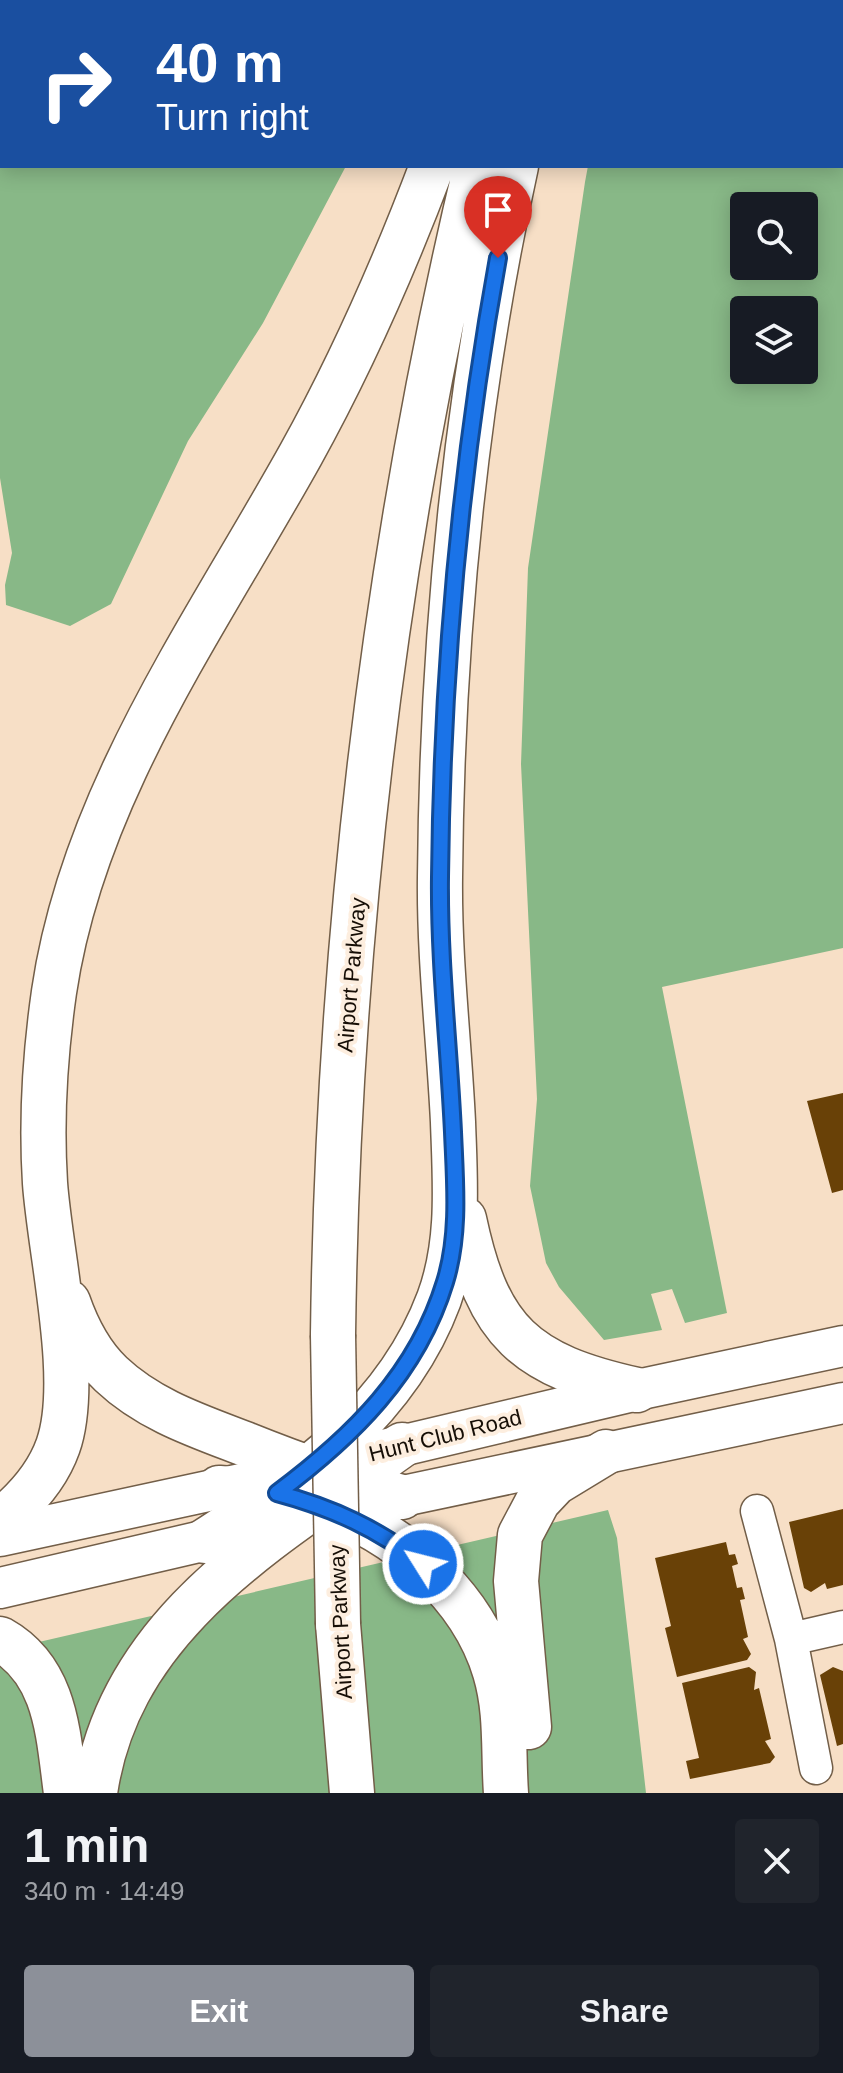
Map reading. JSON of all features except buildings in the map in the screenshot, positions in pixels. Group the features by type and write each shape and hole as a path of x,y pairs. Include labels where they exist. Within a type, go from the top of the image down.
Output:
{"highway":[{"path":"0,1521 39,1484 59,1445 65,1365 45,1183 45,1090 54,994 76,891 113,794 302,451 397,253 431,168"},
{"name":"Airport Parkway","path":"352,1793 338,1624 333,1335 344,1053 374,726 431,373 476,168"},
{"path":"95,1793 119,1708 154,1649 226,1572 314,1497 366,1418 405,1367 423,1336 438,1303 452,1255 455,1174 440,879 448,640 469,439 494,279 516,168"},
{"path":"455,1174 482,1289 508,1329 544,1359 600,1381 637,1390"},
{"path":"56,1265 77,1328 111,1374 179,1419 390,1540 423,1564 473,1624 495,1671 502,1700 506,1793"},
{"path":"205,1541 314,1497 402,1445"},
{"path":"530,1793 525,1660 516,1581 520,1535 538,1501 555,1483 606,1452"},
{"path":"219,1488 314,1497 402,1497"},
{"path":"0,1639 24,1655 48,1693 66,1793"}],"main road":[{"name":"Hunt Club Road","path":"402,1445 843,1346"},
{"path":"402,1497 843,1403"},
{"path":"0,1536 219,1488"},
{"path":"0,1588 205,1541"}],"street":[{"path":"757,1511 791,1639 816,1768"},
{"path":"791,1639 843,1627"}],"green space":[{"path":"0,168 345,168 263,323 188,441 111,604 70,626 6,605 5,585 12,553 0,478"},
{"path":"588,168 843,168 843,948 662,987 727,1313 685,1323 672,1289 651,1294 662,1330 604,1340 559,1287 546,1263 530,1186 537,1099 521,764 528,568"},
{"path":"608,1510 617,1538 646,1793 0,1793 0,1651"}],"route":[{"path":"423,1564 390,1540 336,1510 277,1493 344,1439 385,1396 423,1336 438,1303 452,1255 455,1174 440,879 448,640 459,512 498,258"}]}
